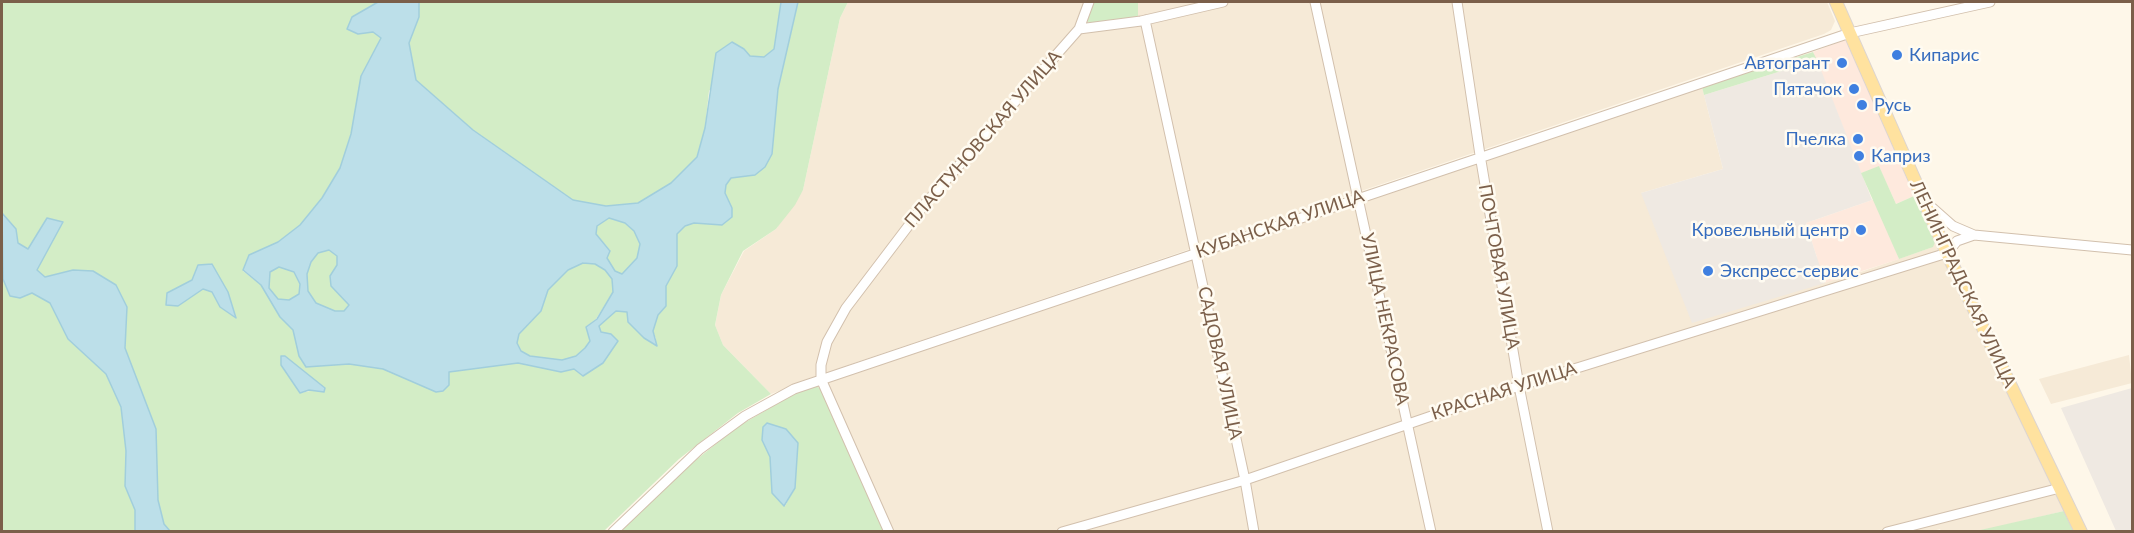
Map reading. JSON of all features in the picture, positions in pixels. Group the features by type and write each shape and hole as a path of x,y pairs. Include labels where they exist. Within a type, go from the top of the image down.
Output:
{"main road":[{"name":"ЛЕНИНГРАДСКАЯ УЛИЦА","path":"1836,2 1947,253 2080,531"}],"street":[{"path":"1089,2 1079,29 1145,20 1223,2"},
{"name":"УЛИЦА НЕКРАСОВА","path":"1315,2 1360,197 1431,531"},
{"name":"ПОЧТОВАЯ УЛИЦА","path":"1457,2 1519,386 1548,531"},
{"name":"КУБАНСКАЯ УЛИЦА","path":"613,531 681,466 730,425 780,395 821,379 1480,155 1850,33 1989,2"},
{"name":"САДОВАЯ УЛИЦА","path":"1145,20 1245,480 1254,531"},
{"name":"ПЛАСТУНОВСКАЯ УЛИЦА","path":"821,379 821,365 827,342 853,296 925,204 1079,29"},
{"path":"1923,199 1953,226 1974,235 2133,250"},
{"name":"КРАСНАЯ УЛИЦА","path":"1062,531 1245,480 1519,386 1947,253 1957,242 1974,235"},
{"path":"821,379 889,531"},
{"path":"1887,531 2060,488"}],"shaded area":[{"path":"848,2 1827,2 1835,21 1831,30 1824,34 857,362 771,394 723,345 715,325 721,295 744,251 776,229 803,190 840,18"},
{"path":"1847,39 1914,196 1896,204 1879,167 1861,173 1813,52"},
{"path":"1817,60 1872,200 1806,223 1825,283 1692,323 1641,193 1723,169 1704,95"},
{"path":"1702,87 1723,169 1641,193 1858,273 1930,248 1935,242 2064,511 1976,532 1941,531 1940,529 1929,532 884,531 814,385"},
{"path":"1875,199 1899,259 1825,283 1806,223"},
{"path":"2129,355 2132,383 2051,404 2039,379"},
{"path":"2132,388 2132,531 2116,531 2061,408"}],"green space":[{"path":"2,2 378,2 352,17 358,34 373,32 381,38 361,76 351,134 340,168 322,198 300,225 278,242 249,255 243,271 261,285 280,317 293,330 299,356 306,367 349,364 383,369 436,392 449,372 518,363 561,372 603,363 617,342 601,332 599,326 616,311 627,312 628,322 644,338 656,339 653,331 658,315 666,306 666,286 677,266 677,234 685,226 694,223 721,225 731,217 732,208 725,193 726,185 731,178 755,175 774,121 778,89 798,2 848,2 840,18 803,190 795,205 776,229 743,251 721,295 715,325 723,345 771,394 738,413 679,459 604,531 170,531 164,524 158,500 156,429 125,348 127,307 73,270 45,277 37,270 47,219 28,249 18,243 16,229 2,213","holes":["198,265 236,317 220,307 212,292 202,289 191,297 167,293 192,280","285,356 289,362 325,388 300,393 281,365"]},
{"path":"419,2 781,2 774,49 764,57 750,56 744,49 709,91 705,128 697,157 671,183 638,203 606,206 573,200 473,130 416,80 409,43 419,17"},
{"path":"1094,2 1138,2 1138,18 1091,25 1087,21"},
{"path":"1813,52 1817,60 1704,95 1702,87"},
{"path":"1879,166 1896,204 1914,196 1935,242 1933,247 1899,259 1861,173"},
{"path":"609,218 625,223 634,231 640,244 637,258 622,274 615,271 606,258 610,250 596,234 597,226"},
{"path":"329,250 337,256 337,266 330,276 331,286 349,305 344,311 335,311 316,303 308,291 307,274 311,262 318,253"},
{"path":"2,261 20,298 32,293 50,303 68,339 106,374 121,407 126,451 125,486 135,510 135,531 2,531"},
{"path":"583,263 595,264 605,270 612,279 613,292 596,319 586,327 590,341 585,349 576,356 562,360 530,356 521,351 517,343 519,334 541,311 548,290 568,270"},
{"path":"279,267 294,272 300,284 299,294 289,300 278,299 269,288 270,271"},
{"path":"814,385 821,389 884,531 619,532 681,472 737,427","holes":["798,443 795,488 785,506 772,493 770,456"]},
{"path":"2064,511 2073,531 1976,531"}],"water":[{"path":"378,2 419,2 419,17 409,43 416,80 473,130 573,200 606,206 638,203 671,183 697,157 705,128 716,53 732,42 744,49 750,56 764,57 774,49 781,2 798,2 778,89 772,154 765,167 755,175 731,178 726,185 725,193 732,208 732,217 722,225 694,223 685,226 677,234 677,266 666,286 666,306 658,315 653,331 657,346 644,338 628,322 627,312 616,311 599,326 601,332 611,334 618,341 603,363 583,376 574,369 561,372 518,363 449,372 449,385 443,391 436,392 383,369 349,364 306,367 299,356 293,330 280,317 261,285 243,270 249,255 278,242 300,225 322,198 340,168 351,134 361,76 381,38 373,32 358,34 347,29 352,17","holes":["609,218 625,223 634,231 640,244 637,258 622,274 615,271 607,258 610,251 596,234 597,226","329,250 337,256 337,265 330,276 331,286 349,305 344,311 335,311 316,303 308,291 307,274 311,262 318,253","583,263 595,264 605,270 612,279 613,292 597,319 586,327 590,341 576,356 562,360 530,356 521,351 517,343 519,334 541,311 548,290 568,270","279,267 294,272 300,284 299,294 289,300 278,299 269,288 270,272"]},
{"path":"2,213 16,229 18,243 28,249 47,218 63,222 37,270 45,277 73,270 93,271 116,285 127,307 125,348 156,429 158,500 164,524 170,531 135,531 135,510 125,486 126,451 121,407 106,374 68,339 50,303 32,293 20,298 10,296 3,279"},
{"path":"212,264 228,292 236,318 220,307 212,292 203,289 178,306 166,305 167,293 192,280 198,265"},
{"path":"281,356 285,356 325,388 324,392 309,390 300,393 281,365"},
{"path":"767,423 786,429 798,443 795,488 784,506 772,493 770,457 762,440 763,427"}],"place":[{"name":"Кипарис","path":"1897,55"},
{"name":"Автогрант","path":"1842,63"},
{"name":"Пятачок","path":"1854,89"},
{"name":"Русь","path":"1862,105"},
{"name":"Пчелка","path":"1858,139"},
{"name":"Каприз","path":"1859,156"},
{"name":"Кровельный центр","path":"1861,230"},
{"name":"Экспресс-сервис","path":"1708,271"}]}
